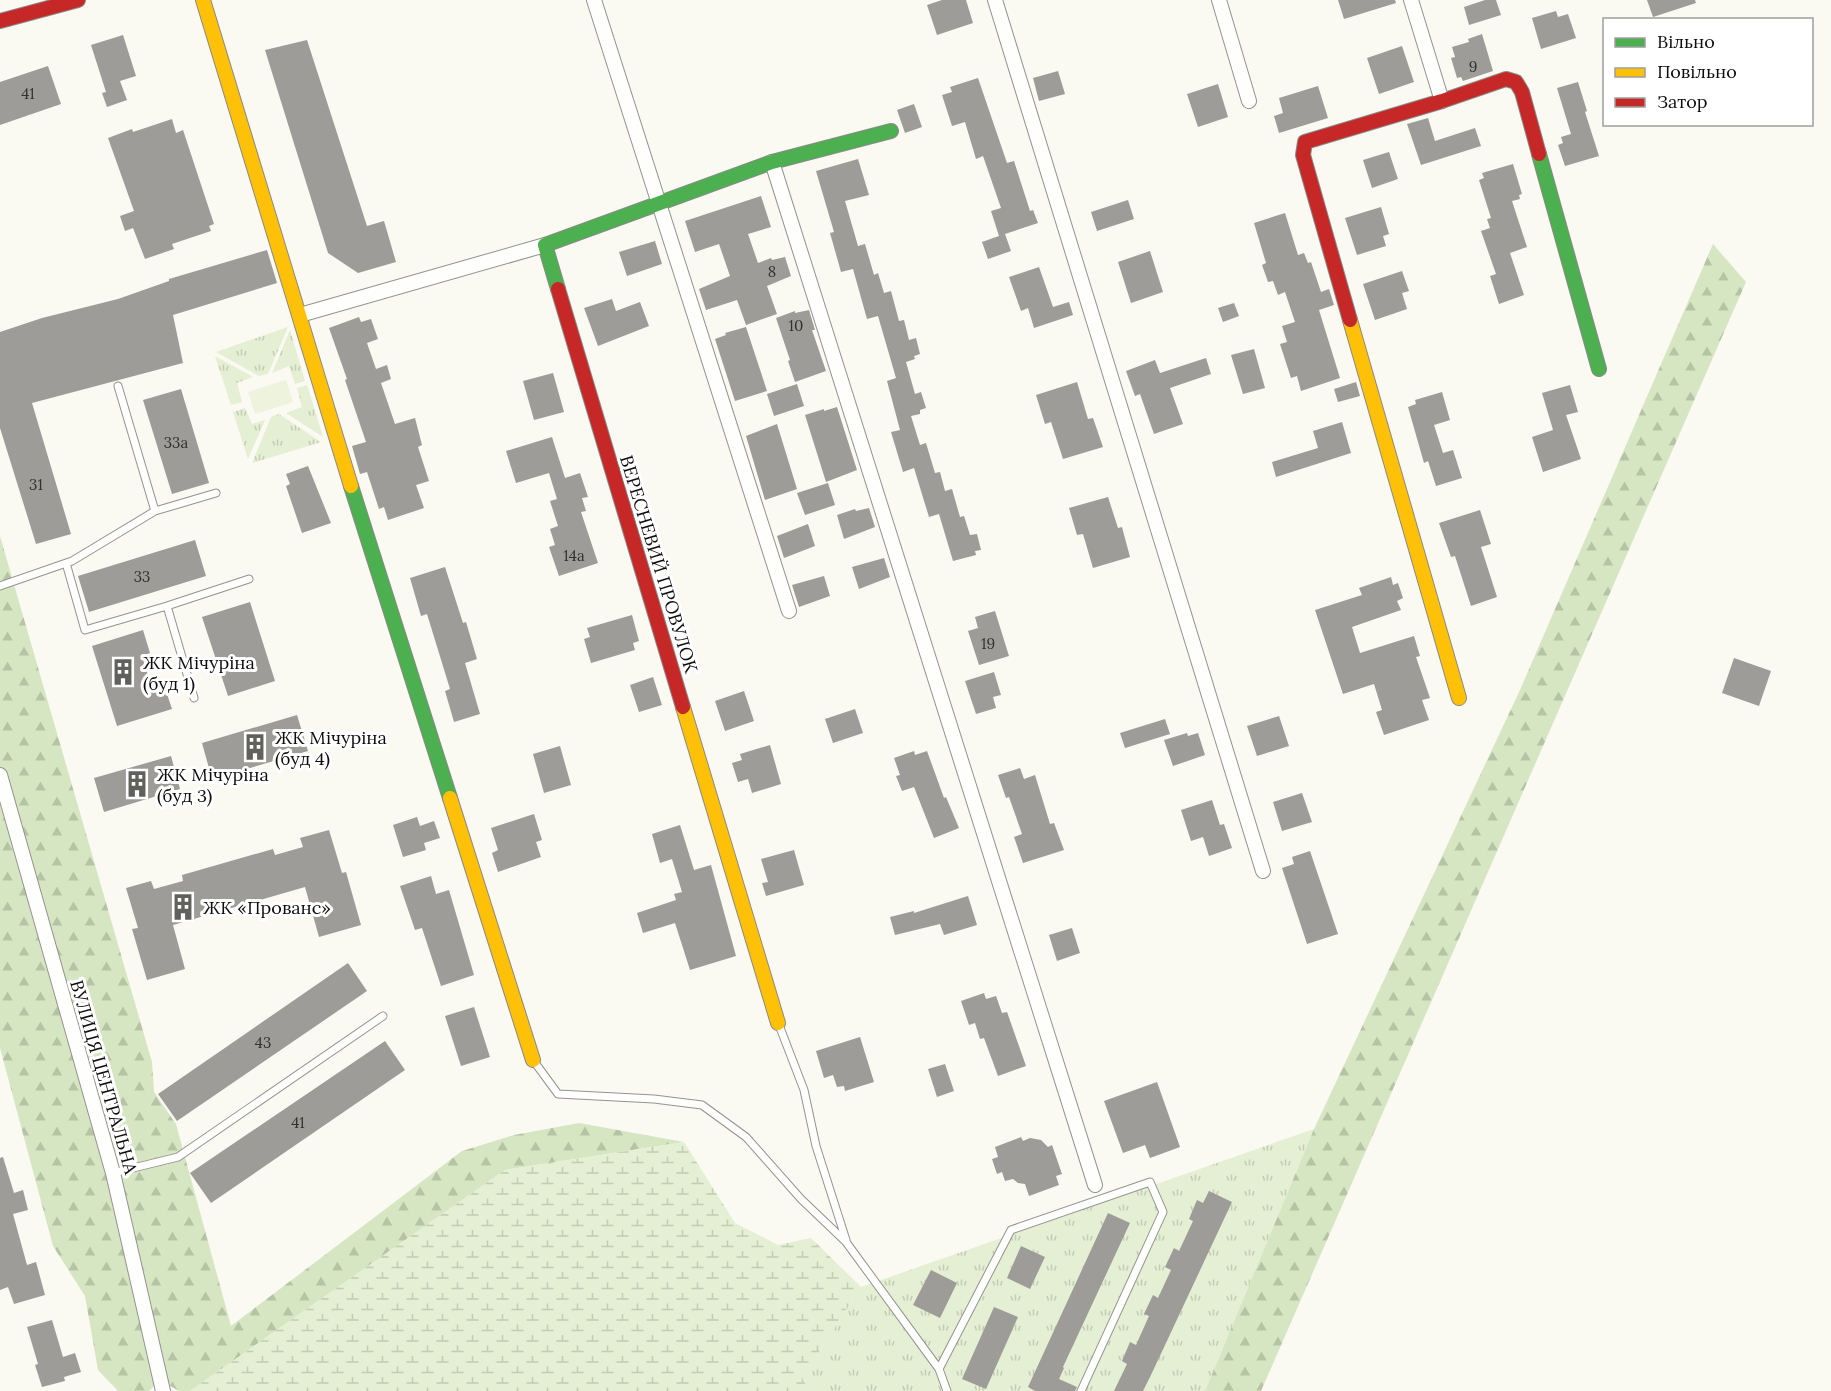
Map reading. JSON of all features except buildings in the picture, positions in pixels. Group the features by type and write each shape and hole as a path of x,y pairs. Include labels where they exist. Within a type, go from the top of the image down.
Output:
{"street":[{"path":"0,21 78,0"},
{"path":"203,0 363,525 533,1060"},
{"path":"594,0 789,611"},
{"path":"995,0 1263,871"},
{"path":"1219,0 1249,101"},
{"path":"1411,0 1442,101"},
{"path":"1459,698 1302,155 1305,142 1442,101 1506,79 1516,82 1522,92 1599,369"},
{"path":"300,315 545,244 772,162 891,131"},
{"path":"772,162 1095,1185"},
{"name":"ВЕРЕСНЕВИЙ ПРОВУЛОК","path":"545,244 778,1023"},
{"name":"ВУЛИЦЯ ЦЕНТРАЛЬНА","path":"0,775 113,1173 163,1391"}],"lane":[{"path":"118,386 155,511"},
{"path":"0,586 66,563 155,511 216,493"},
{"path":"66,563 85,630 249,579"},
{"path":"166,606 194,698"},
{"path":"113,1173 177,1157 383,1016"},
{"name":"ВЕРЕСНЕВИЙ ПРОВУЛОК","path":"778,1023 804,1090 816,1146 846,1242"},
{"path":"533,1060 558,1094 654,1099 702,1105 746,1137 801,1199 846,1242 939,1369 947,1391"},
{"path":"939,1369 1011,1230 1150,1182 1163,1212 1081,1391"}],"green space":[{"path":"1713,244 1746,282 1261,1391 1205,1391 1314,1129 1520,690"},
{"path":"288,327 268,374 259,376 216,352"},
{"path":"290,330 305,381 295,384 289,366 272,373"},
{"path":"215,356 253,377 237,383 242,402 231,405"},
{"path":"286,380 293,402 255,414 248,392"},
{"path":"307,385 323,437 286,413 302,407 297,388"},
{"path":"245,408 252,424 265,420 248,459 233,412"},
{"path":"279,414 321,442 252,463 271,417"},
{"path":"0,536 152,1062 154,1092 176,1124 231,1326 462,1151 514,1135 579,1123 684,1142 505,1170 190,1391 179,1391 160,1380 149,1391 118,1391 98,1370 85,1296 53,1246 0,1048"},
{"path":"1314,1129 1205,1391 810,1391 802,1378 861,1287"},
{"path":"684,1142 735,1223 778,1245 811,1238 861,1287 802,1378 810,1391 190,1391 505,1170"}],"traffic: fast":[{"path":"558,289 545,245 772,162 891,131"},
{"path":"1539,154 1599,369"},
{"path":"351,486 450,798"}],"traffic: slow":[{"path":"203,0 351,486"},
{"path":"1350,320 1459,698"},
{"path":"683,707 778,1023"},
{"path":"450,798 533,1060"}],"traffic: jam":[{"path":"0,21 78,0"},
{"path":"1350,320 1303,155 1305,142 1442,101 1506,79 1516,82 1522,92 1539,154"},
{"path":"558,289 683,707"}],"place":[{"name":"ЖК Мічуріна (буд 1)","path":"123,672"},
{"name":"ЖК Мічуріна (буд 4)","path":"255,747"},
{"name":"ЖК Мічуріна (буд 3)","path":"137,784"},
{"name":"ЖК «Прованс»","path":"183,907"}]}
